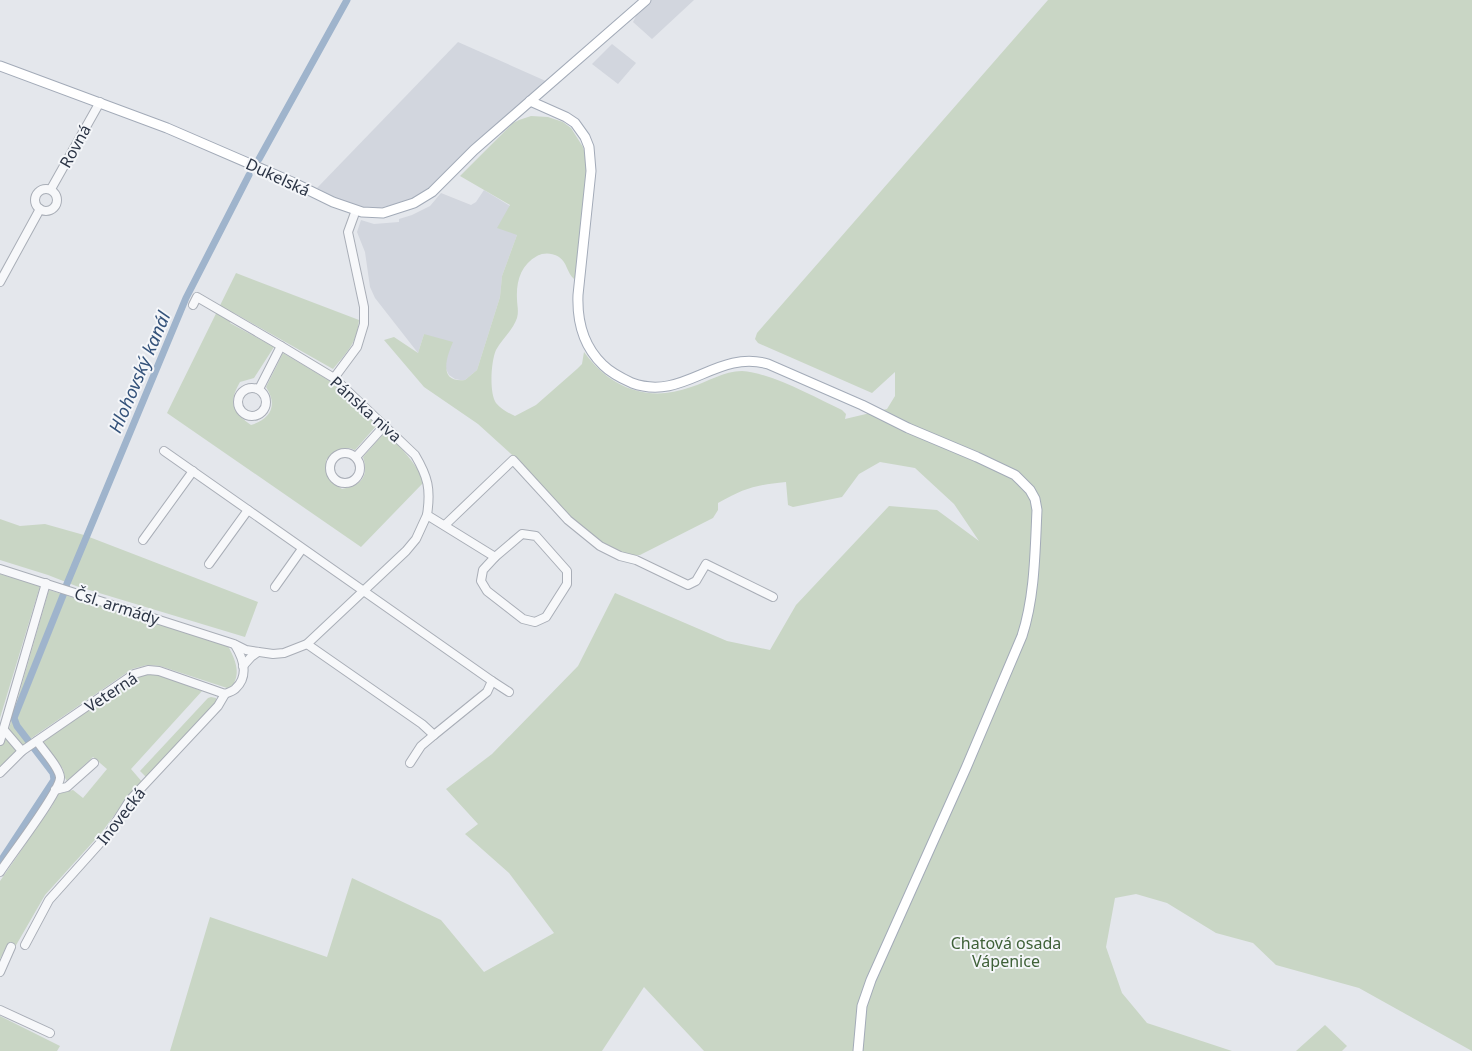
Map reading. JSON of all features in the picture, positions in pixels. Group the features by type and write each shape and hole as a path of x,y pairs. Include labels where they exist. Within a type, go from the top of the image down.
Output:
{"main road":[{"name":"Dukelská","path":"0,66 100,102 191,138 333,202 356,210 383,213 406,207 436,189 474,150 646,0"},
{"path":"530,101 569,119 580,128 587,142 591,158 591,171 578,295 578,315 591,350 609,370 629,382 655,388 683,383 719,366 731,363 753,361 768,364 862,405 908,428 998,466 1015,475 1023,482 1035,499 1037,510 1031,591 1027,619 1022,636 966,768 870,980 862,1006 858,1051"}],"street":[{"name":"Rovná","path":"0,282 40,209 35,203 37,192 44,188 51,189 100,102"},
{"path":"40,209 47,211 56,205 58,198 51,189"},
{"path":"334,378 357,347 364,324 364,307 348,232 356,210"},
{"name":"Pánska niva","path":"193,305 197,298 334,378 415,455 424,470 429,485 430,500 427,515 416,540 364,592 307,644"},
{"path":"259,389 281,346"},
{"path":"356,457 385,425"},
{"path":"164,450 302,549 509,692"},
{"path":"445,525 513,460 578,530 615,554 636,560 688,585 696,582 706,564 773,597"},
{"path":"144,540 193,471"},
{"path":"209,564 248,510"},
{"path":"427,515 495,557"},
{"path":"522,534 536,536 567,571 567,584 546,617 534,622 523,619 487,591 481,581 483,570 495,557 522,534"},
{"path":"275,587 302,549"},
{"name":"Čsl. armády","path":"0,569 234,644 246,650 273,654 284,653 307,644"},
{"path":"0,742 46,583"},
{"path":"225,694 236,688 243,678 244,666 234,644"},
{"path":"307,644 422,724 434,735"},
{"path":"244,666 258,652"},
{"name":"Veterná","path":"0,773 22,751 134,674 148,670 159,671 225,694"},
{"path":"410,763 421,746 487,692 492,681"},
{"name":"Inovecká","path":"25,945 49,900 109,833 130,800 218,706 225,694"},
{"path":"4,730 22,751"},
{"path":"0,872 49,803 61,779 59,771 37,741"},
{"path":"55,790 67,787 94,763"},
{"path":"0,972 11,947"},
{"path":"0,1010 50,1033"}],"shaded area":[{"path":"649,0 694,0 652,39 633,22 640,8"},
{"path":"458,42 548,82 418,198 380,208 354,207 317,188"},
{"path":"612,44 636,63 618,84 592,64"},
{"path":"484,190 510,206 517,235 502,276 500,297 477,370 465,380 460,380 449,375 446,369 445,362 448,353 424,334 418,353 375,298 370,287 365,252 357,232 361,220 374,224 399,222 399,219 430,206 441,193 471,205 476,202"}],"green space":[{"name":"Chatová osada Vápenice","path":"1048,0 1472,0 1472,1051 1359,988 1276,965 1253,943 1216,933 1167,903 1136,894 1115,898 1106,947 1122,993 1147,1023 1232,1051 704,1051 644,987 602,1051 170,1051 210,917 327,957 352,878 441,920 484,972 554,933 509,873 465,834 478,824 446,789 492,754 578,666 615,593 727,641 770,650 796,605 889,506 937,510 979,541 954,504 915,468 880,462 859,474 842,497 793,507 788,505 786,482 766,484 743,491 718,503 718,510 713,518 640,555 617,552 572,521 520,462 478,424 424,387 384,340 394,337 418,353 424,334 453,342 448,354 446,367 450,377 456,380 465,380 477,370 500,297 502,276 517,235 497,228 510,205 460,176 513,123 531,116 548,117 563,122 571,128 583,147 587,162 575,277 574,279 572,277 562,259 554,255 540,255 527,264 523,269 517,286 517,318 494,355 492,392 496,403 510,414 515,416 536,405 582,364 584,352 606,375 618,383 631,389 645,392 675,392 722,375 742,371 766,376 806,392 842,410 846,414 845,419 887,409 895,396 895,372 872,393 758,343 755,339 757,333"},
{"path":"236,273 359,320 354,341 333,369 234,313 230,323 274,347 254,378 240,382 236,389 233,401 236,411 251,425 268,415 272,400 266,387 283,353 330,381 377,425 355,450 343,448 326,460 328,473 334,483 342,489 355,485 362,479 365,470 363,457 385,432 407,455 420,474 424,482 361,547 167,413"},
{"path":"0,519 20,526 45,524 84,535 258,602 245,637 76,586 0,560"},
{"path":"0,574 40,586 0,718"},
{"path":"49,590 228,646 237,673 234,684 230,689 160,666 147,665 132,669 23,745 9,729"},
{"path":"149,674 159,675 202,691 131,769 143,783 126,799 102,832 45,895 15,947 7,945 0,959 0,881 52,806 58,794 73,790 83,798 107,769 93,757 67,781 63,769 43,742 135,678"},
{"path":"211,697 216,698 216,703 147,778 140,771"},
{"path":"4,730 22,751 0,773 0,744"},
{"path":"0,1016 60,1046 57,1051 0,1051"},
{"path":"1325,1025 1347,1046 1342,1051 1296,1051"}],"waterway":[{"name":"Hlohovský kanál","path":"259,159 347,0"},
{"name":"Hlohovský kanál","path":"66,586 186,298 249,175"},
{"name":"Hlohovský kanál","path":"0,862 54,780 53,773 17,726 14,718 64,593"}]}
